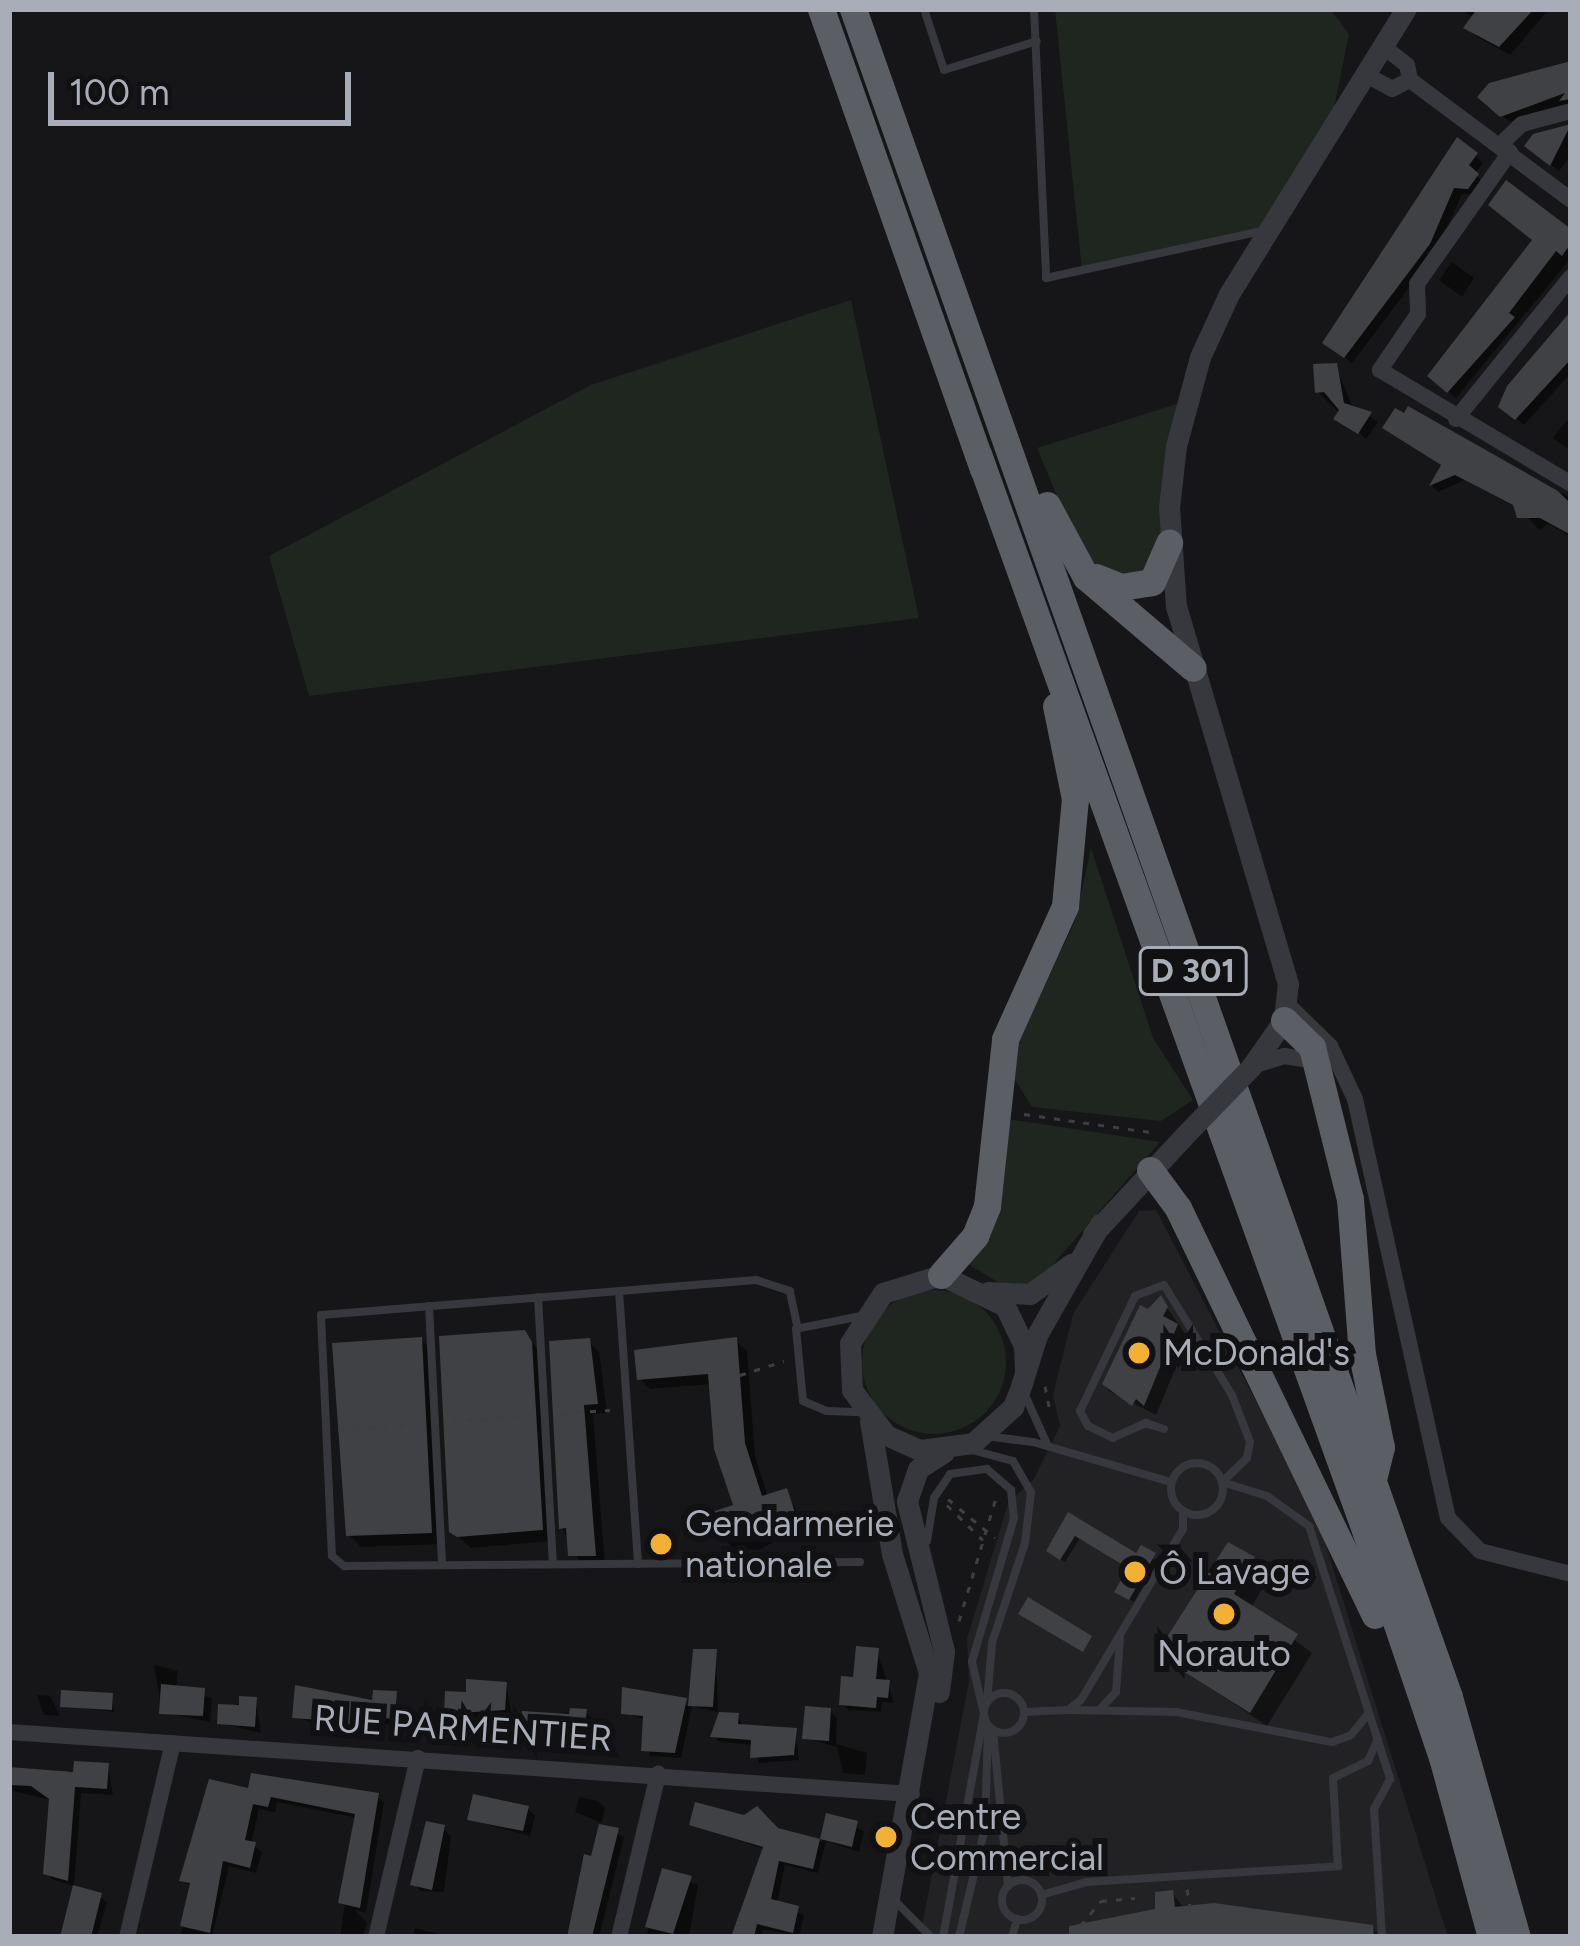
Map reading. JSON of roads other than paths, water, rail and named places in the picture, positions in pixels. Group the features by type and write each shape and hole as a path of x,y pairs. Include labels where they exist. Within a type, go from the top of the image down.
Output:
{"highway":[{"name":"D 301","path":"821,9 1366,1533 1442,1756 1491,1937"},
{"name":"D 301","path":"856,9 1449,1697 1517,1937"},
{"path":"856,9 1074,560 1193,668"},
{"path":"941,1275 975,1236 987,1206 1005,1039 1065,907 1076,829 1066,741 978,454"},
{"path":"1074,560 1105,582 1135,587 1161,572 1169,543"},
{"path":"1287,1013 1308,1040 1316,1060 1355,1246 1362,1354 1381,1447 1373,1479"},
{"path":"1150,1170 1178,1208 1347,1545 1435,1792 1473,1937"}],"street":[{"path":"1406,9 1267,230 1200,357 1176,446 1169,543 1193,668 1287,1013 1348,1076 1390,1241 1448,1518 1480,1551 1571,1574"},
{"path":"1378,60 1407,65 1410,80 1571,200"},
{"path":"1378,60 1392,89 1410,80"},
{"path":"1570,484 1380,370 1418,314 1417,284 1522,124 1571,111"},
{"path":"1456,419 1571,277"},
{"path":"914,1784 928,1664 892,1554 866,1416 848,1367 862,1315 897,1286 941,1275 1014,1297 1047,1286 1150,1170 1251,1067 1287,1013"},
{"path":"1251,1067 1284,1056 1316,1060 1348,1076"},
{"path":"882,1937 944,1652 907,1501 918,1468 984,1436 1012,1407 1037,1335 1100,1224"},
{"path":"1355,1246 1390,1241"},
{"path":"987,1292 1018,1327 1024,1377"},
{"path":"866,1416 902,1444 947,1450"},
{"name":"RUE PARMENTIER","path":"9,1732 658,1774 914,1784"},
{"path":"127,1937 173,1743"},
{"path":"376,1937 418,1758"},
{"path":"620,1937 658,1774"}],"lane":[{"path":"923,9 944,70 1037,41"},
{"path":"1034,9 1046,278 1267,230"},
{"path":"860,1562 344,1566 332,1556 321,1315 777,1281 790,1292 803,1401 826,1411 866,1416"},
{"path":"1164,1429 1146,1424 1113,1438 1088,1426 1080,1411 1136,1296 1164,1285 1232,1395 1250,1442 1247,1458 1222,1482 1212,1510 1183,1511"},
{"path":"620,1291 638,1564"},
{"path":"538,1298 554,1564"},
{"path":"429,1306 442,1565"},
{"path":"797,1325 862,1315"},
{"path":"1024,1377 1048,1445"},
{"path":"984,1436 1048,1445 1172,1482"},
{"path":"943,1937 987,1702 992,1642 1025,1543 1031,1492 1020,1467 1004,1456 947,1450"},
{"path":"1172,1482 1195,1463 1212,1467 1222,1482 1267,1496 1309,1526 1390,1779 1374,1809 1382,1937"},
{"path":"944,1652 926,1532 943,1481 977,1467 1006,1483 1015,1508 973,1661 990,1728 1008,1886 1004,1908 1017,1919"},
{"path":"1068,1709 1120,1636 1183,1529 1183,1511 1172,1482"},
{"path":"1094,1710 1116,1692 1120,1636"},
{"path":"987,1702 1010,1694 1024,1712"},
{"path":"1024,1712 1176,1712 1332,1742 1351,1735 1369,1713"},
{"path":"990,1728 1011,1732 1024,1712"},
{"path":"959,1937 985,1828 990,1728"},
{"path":"1041,1895 1087,1882 1338,1866 1333,1778 1368,1761 1378,1738"},
{"path":"1008,1886 1027,1881 1041,1895"},
{"path":"892,1895 931,1937"},
{"path":"1017,1919 1036,1914 1041,1895"},
{"path":"1012,1937 1017,1919"}],"place":[{"name":"McDonald's","path":"1139,1353"},
{"name":"Gendarmerie nationale","path":"661,1544"},
{"name":"Ô Lavage","path":"1135,1572"},
{"name":"Norauto","path":"1224,1614"},
{"name":"Centre Commercial","path":"886,1837"}]}
